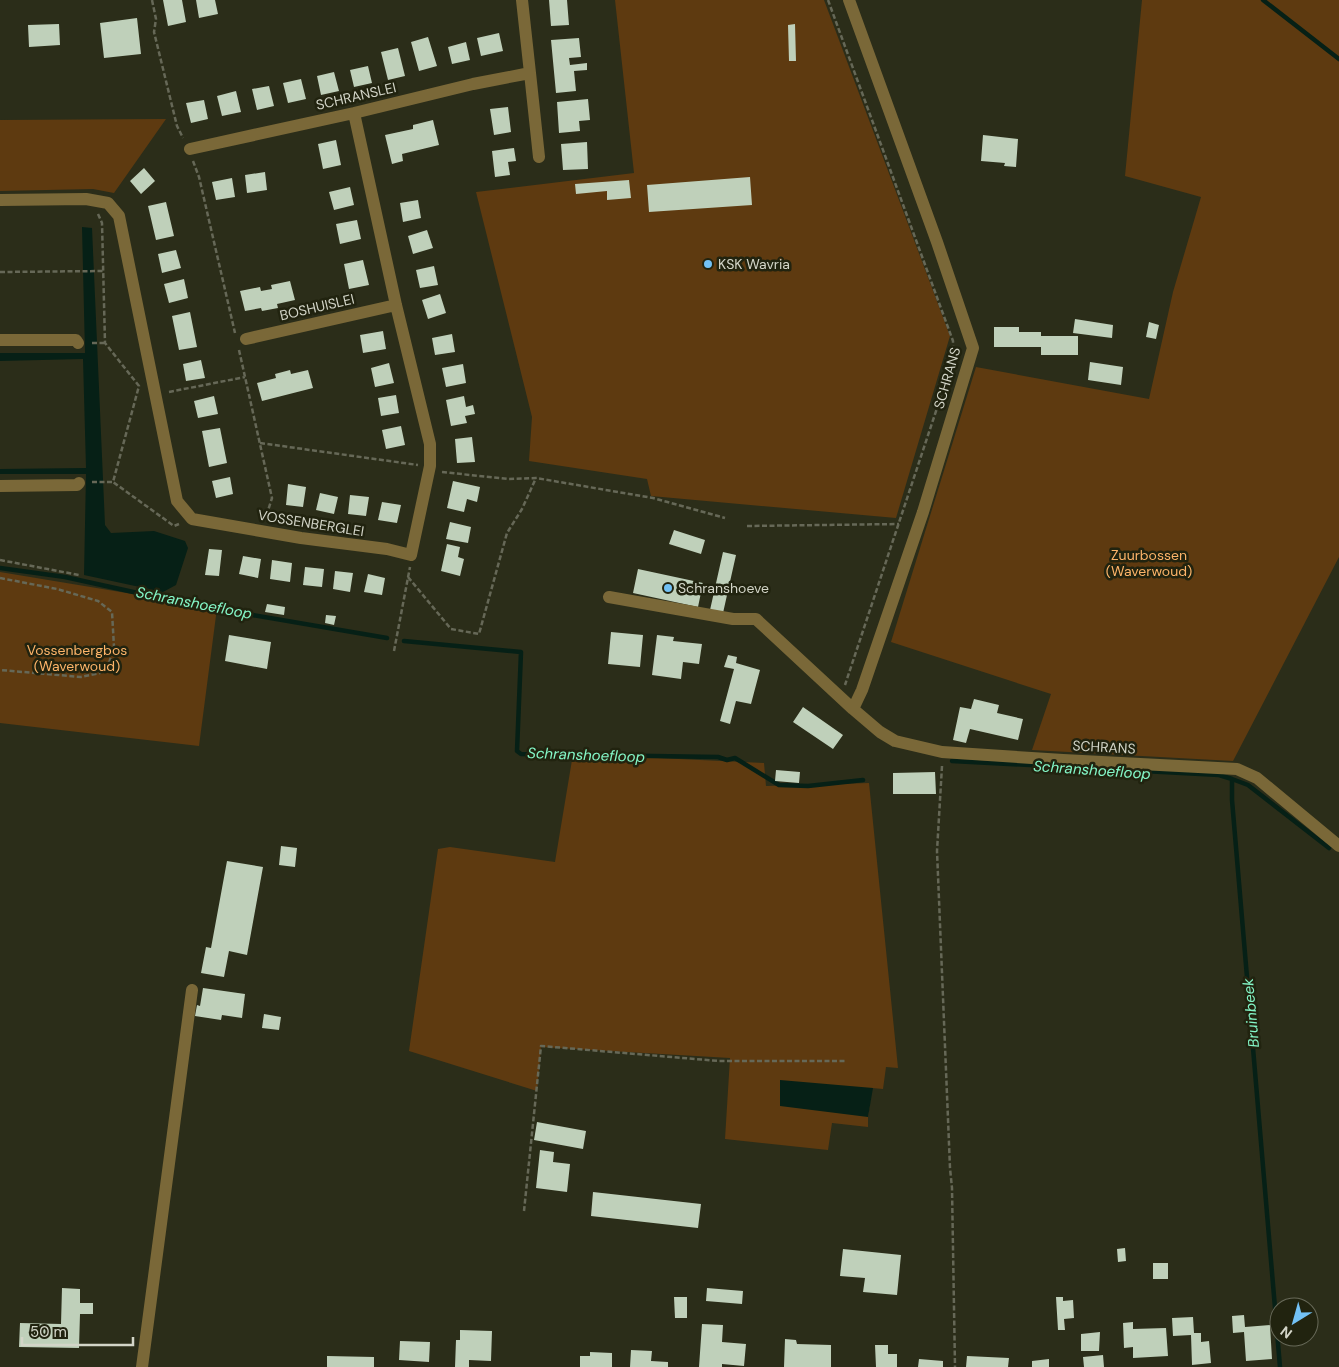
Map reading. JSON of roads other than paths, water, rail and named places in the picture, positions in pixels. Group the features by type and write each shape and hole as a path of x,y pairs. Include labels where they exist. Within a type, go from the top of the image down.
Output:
{"street":[{"path":"522,0 539,157"},
{"name":"SCHRANS","path":"848,0 934,234 973,348 923,512 862,690 853,709"},
{"name":"SCHRANSLEI","path":"188,149 354,113 472,84 530,73"},
{"path":"354,113 396,305"},
{"name":"VOSSENBERGLEI","path":"0,200 86,199 108,202 119,216 177,501 192,519 387,549 411,555 430,466 430,444 396,305"},
{"name":"BOSHUISLEI","path":"240,343 396,305"},
{"path":"0,340 76,340 78,343"},
{"path":"0,486 78,485 79,483"},
{"name":"SCHRANS","path":"609,597 733,619 756,619 840,698 880,732 895,742 942,752 1237,769 1257,778 1339,846"},
{"path":"142,1367 192,990"}],"waterway":[{"name":"Bruinbeek","path":"1263,0 1339,59"},
{"name":"Schranshoefloop","path":"0,568 65,577 188,604 387,638"},
{"name":"Schranshoefloop","path":"404,641 521,652 517,751 521,754 718,757 727,760 735,758 779,785 808,786 863,780"},
{"name":"Schranshoefloop","path":"952,761 1219,775 1232,779"},
{"name":"Bruinbeek","path":"1280,1367 1232,800 1232,779 1248,785 1329,848 1330,846"}],"place":[{"name":"KSK Wavria","path":"708,264"},
{"name":"Schranshoeve","path":"668,588"}],"park label":[{"name":"Zuurbossen (Waverwoud)","path":"1149,564"},
{"name":"Vossenbergbos (Waverwoud)","path":"77,658"}]}
